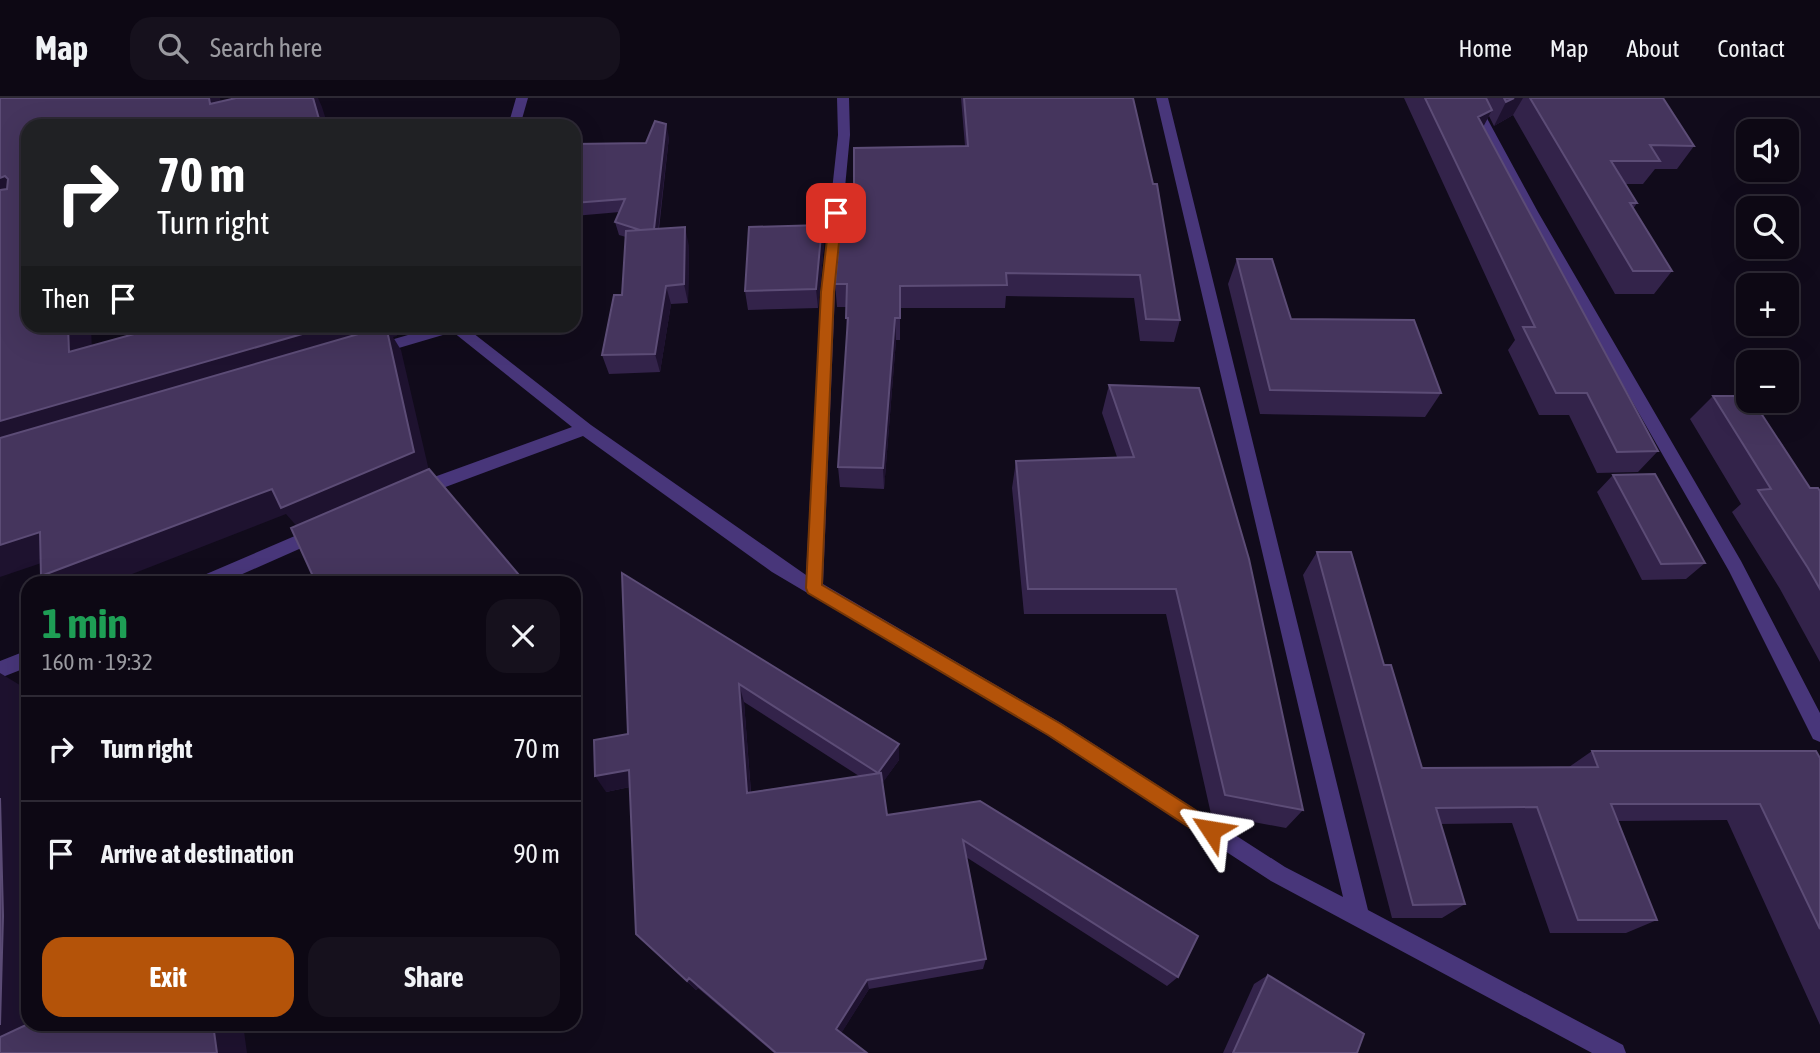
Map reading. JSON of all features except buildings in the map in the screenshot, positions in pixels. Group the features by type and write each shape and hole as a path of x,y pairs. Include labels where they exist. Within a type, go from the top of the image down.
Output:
{"street":[{"path":"516,119 522,98"},
{"path":"814,588 828,292 844,135 843,98"},
{"path":"1162,98 1359,918"},
{"path":"1470,98 1531,212 1735,566 1820,733"},
{"path":"362,354 432,333"},
{"path":"464,333 585,429 778,567 1054,729 1278,874 1615,1053"},
{"path":"405,496 585,429"},
{"path":"219,576 329,528"},
{"path":"0,670 21,661"}],"route":[{"path":"836,213 828,292 814,588 1054,729 1211,830"}]}
